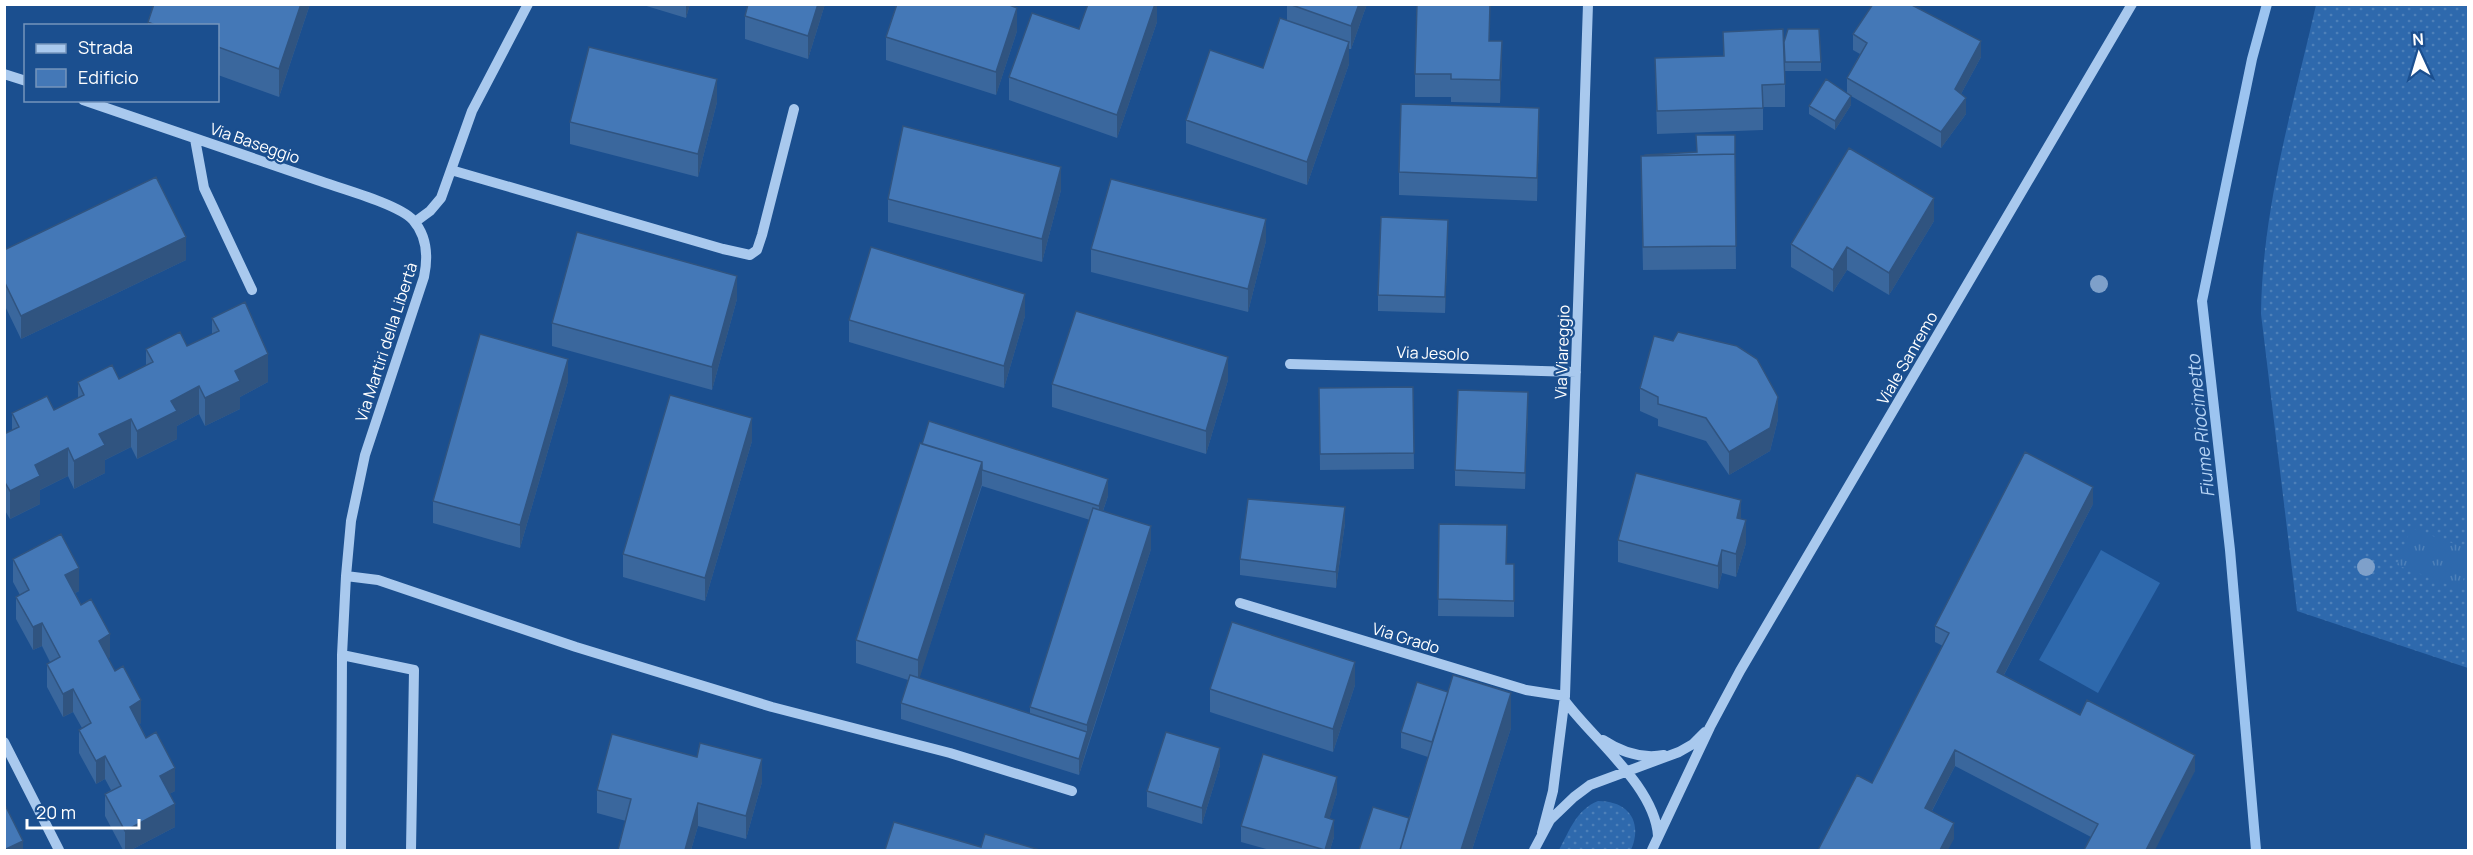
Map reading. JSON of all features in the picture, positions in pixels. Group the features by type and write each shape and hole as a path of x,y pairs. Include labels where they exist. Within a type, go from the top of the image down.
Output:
{"street":[{"path":"414,222 430,211 441,198 472,111 528,4"},
{"name":"Via Viareggio","path":"1542,833 1553,791 1565,699 1588,4"},
{"name":"Viale Sanremo","path":"1652,850 1710,727 1740,671 2133,4"},
{"path":"4,74 24,80"},
{"name":"Via Baseggio","path":"89,102 355,193 404,212 414,222"},
{"path":"451,170 750,255 757,250 762,235 794,109"},
{"path":"195,139 204,188 252,290"},
{"name":"Via Martiri della Libertà","path":"341,850 342,655 351,521 365,455 428,259 424,242 414,222"},
{"name":"Via Jesolo","path":"1290,364 1576,372"},
{"path":"346,576 378,580 576,647 772,707 950,753 1072,790"},
{"name":"Via Grado","path":"1240,603 1526,690 1565,699"},
{"path":"342,655 414,670 411,850"},
{"path":"1565,699 1590,732 1644,793 1654,811 1658,837"},
{"name":"Viale Sanremo","path":"1542,833 1558,811 1590,785 1679,752 1693,744 1710,727"},
{"path":"1590,732 1613,747 1634,755 1657,756 1679,752"},
{"path":"4,742 59,850"},
{"path":"1534,850 1542,833"}],"green space":[{"path":"2316,5 2468,5 2468,668 2297,611 2261,314 2267,236 2273,197"},
{"path":"2411,528 2468,549 2468,566 2460,589 2397,565"},
{"path":"2101,550 2160,583 2098,693 2039,660"},
{"path":"1598,801 1618,805 1631,815 1635,831 1631,850 1559,850 1579,815"}],"building":[{"path":"154,4 301,4 279,69 219,47 219,24 152,24 148,22"},
{"path":"748,4 818,4 808,36 745,16"},
{"path":"897,4 1007,4 1017,8 996,72 886,37"},
{"path":"1088,4 1155,4 1117,115 1009,77 1032,13 1079,29"},
{"path":"1289,4 1359,4 1351,26"},
{"path":"1417,4 1490,4 1489,41 1502,41 1500,80 1451,79 1451,74 1415,74"},
{"path":"1873,4 1910,4 1981,41 1955,89 1966,98 1941,132 1847,78 1867,43 1853,34"},
{"path":"1280,18 1349,42 1307,162 1186,120 1210,50 1263,68"},
{"path":"1783,29 1785,84 1762,85 1763,108 1657,111 1655,58 1724,56 1723,32"},
{"path":"1788,29 1819,29 1821,62 1785,62 1784,42"},
{"path":"589,47 717,79 698,154 570,122"},
{"path":"1826,79 1851,96 1835,121 1809,106"},
{"path":"1401,104 1539,108 1537,178 1399,172"},
{"path":"903,126 1061,167 1042,239 888,199"},
{"path":"1696,135 1735,135 1735,154 1645,156 1697,152"},
{"path":"1849,148 1934,198 1889,273 1847,247 1833,270 1791,244"},
{"path":"1735,154 1736,246 1643,247 1641,156"},
{"path":"156,177 186,237 21,316 4,281 4,250"},
{"path":"1111,179 1266,219 1248,289 1091,249"},
{"path":"1381,217 1448,220 1445,297 1378,295"},
{"path":"577,232 737,276 712,367 552,323"},
{"path":"871,247 1025,294 1004,366 849,320"},
{"path":"245,302 268,354 235,371 240,381 205,398 199,386 171,401 177,411 137,431 131,419 99,434 105,445 74,461 68,448 35,465 40,476 10,491 4,481 4,434 19,427 12,413 47,396 54,410 84,395 78,382 112,365 119,379 153,362 146,349 180,332 187,346 219,331 212,318"},
{"path":"1076,311 1228,357 1206,431 1052,384"},
{"path":"1678,332 1737,346 1757,359 1778,397 1770,428 1729,452 1706,418 1658,404 1658,397 1640,388 1654,336 1673,341"},
{"path":"480,334 568,359 520,525 433,501"},
{"path":"1413,387 1414,453 1320,454 1319,388"},
{"path":"1458,390 1528,392 1525,473 1455,470"},
{"path":"670,395 752,418 705,578 623,554"},
{"path":"929,421 1108,479 1099,506 982,470 982,462 922,444"},
{"path":"920,443 982,462 918,660 856,640"},
{"path":"2025,452 2093,487 1997,672 2080,715 2087,700 2195,755 2146,850 2084,850 2098,824 1955,750 1925,808 1954,823 1940,850 1818,850 1857,775 1872,783 1949,633 1935,626"},
{"path":"1636,473 1741,500 1737,518 1746,520 1736,554 1722,550 1718,566 1618,540"},
{"path":"1248,499 1345,507 1336,572 1240,559"},
{"path":"1093,508 1151,526 1087,725 1030,707"},
{"path":"1439,524 1507,525 1506,564 1514,564 1514,601 1438,599"},
{"path":"61,534 79,568 65,575 81,605 91,599 110,634 99,641 115,671 123,666 141,700 130,707 146,738 156,732 175,768 160,776 175,804 125,831 105,794 121,786 105,756 96,761 79,730 91,723 73,689 63,694 47,664 60,657 42,623 33,627 16,597 29,590 13,559"},
{"path":"1232,622 1355,662 1333,729 1210,689"},
{"path":"910,675 1087,732 1079,759 901,703"},
{"path":"1453,675 1511,693 1461,850 1400,850"},
{"path":"1417,682 1448,692 1432,742 1401,732"},
{"path":"1166,732 1220,748 1202,808 1147,791"},
{"path":"612,734 697,757 700,743 762,759 746,816 698,803 685,850 618,850 631,799 597,790"},
{"path":"1263,754 1337,777 1325,817 1334,820 1325,850 1241,826"},
{"path":"4,803 23,841 4,850"},
{"path":"1373,807 1409,818 1400,850 1359,850"},
{"path":"894,822 981,847 985,834 1040,850 885,850"}],"waterway":[{"name":"Fiume Riocimetto","path":"2256,850 2230,550 2202,301 2252,59 2267,4"}]}
